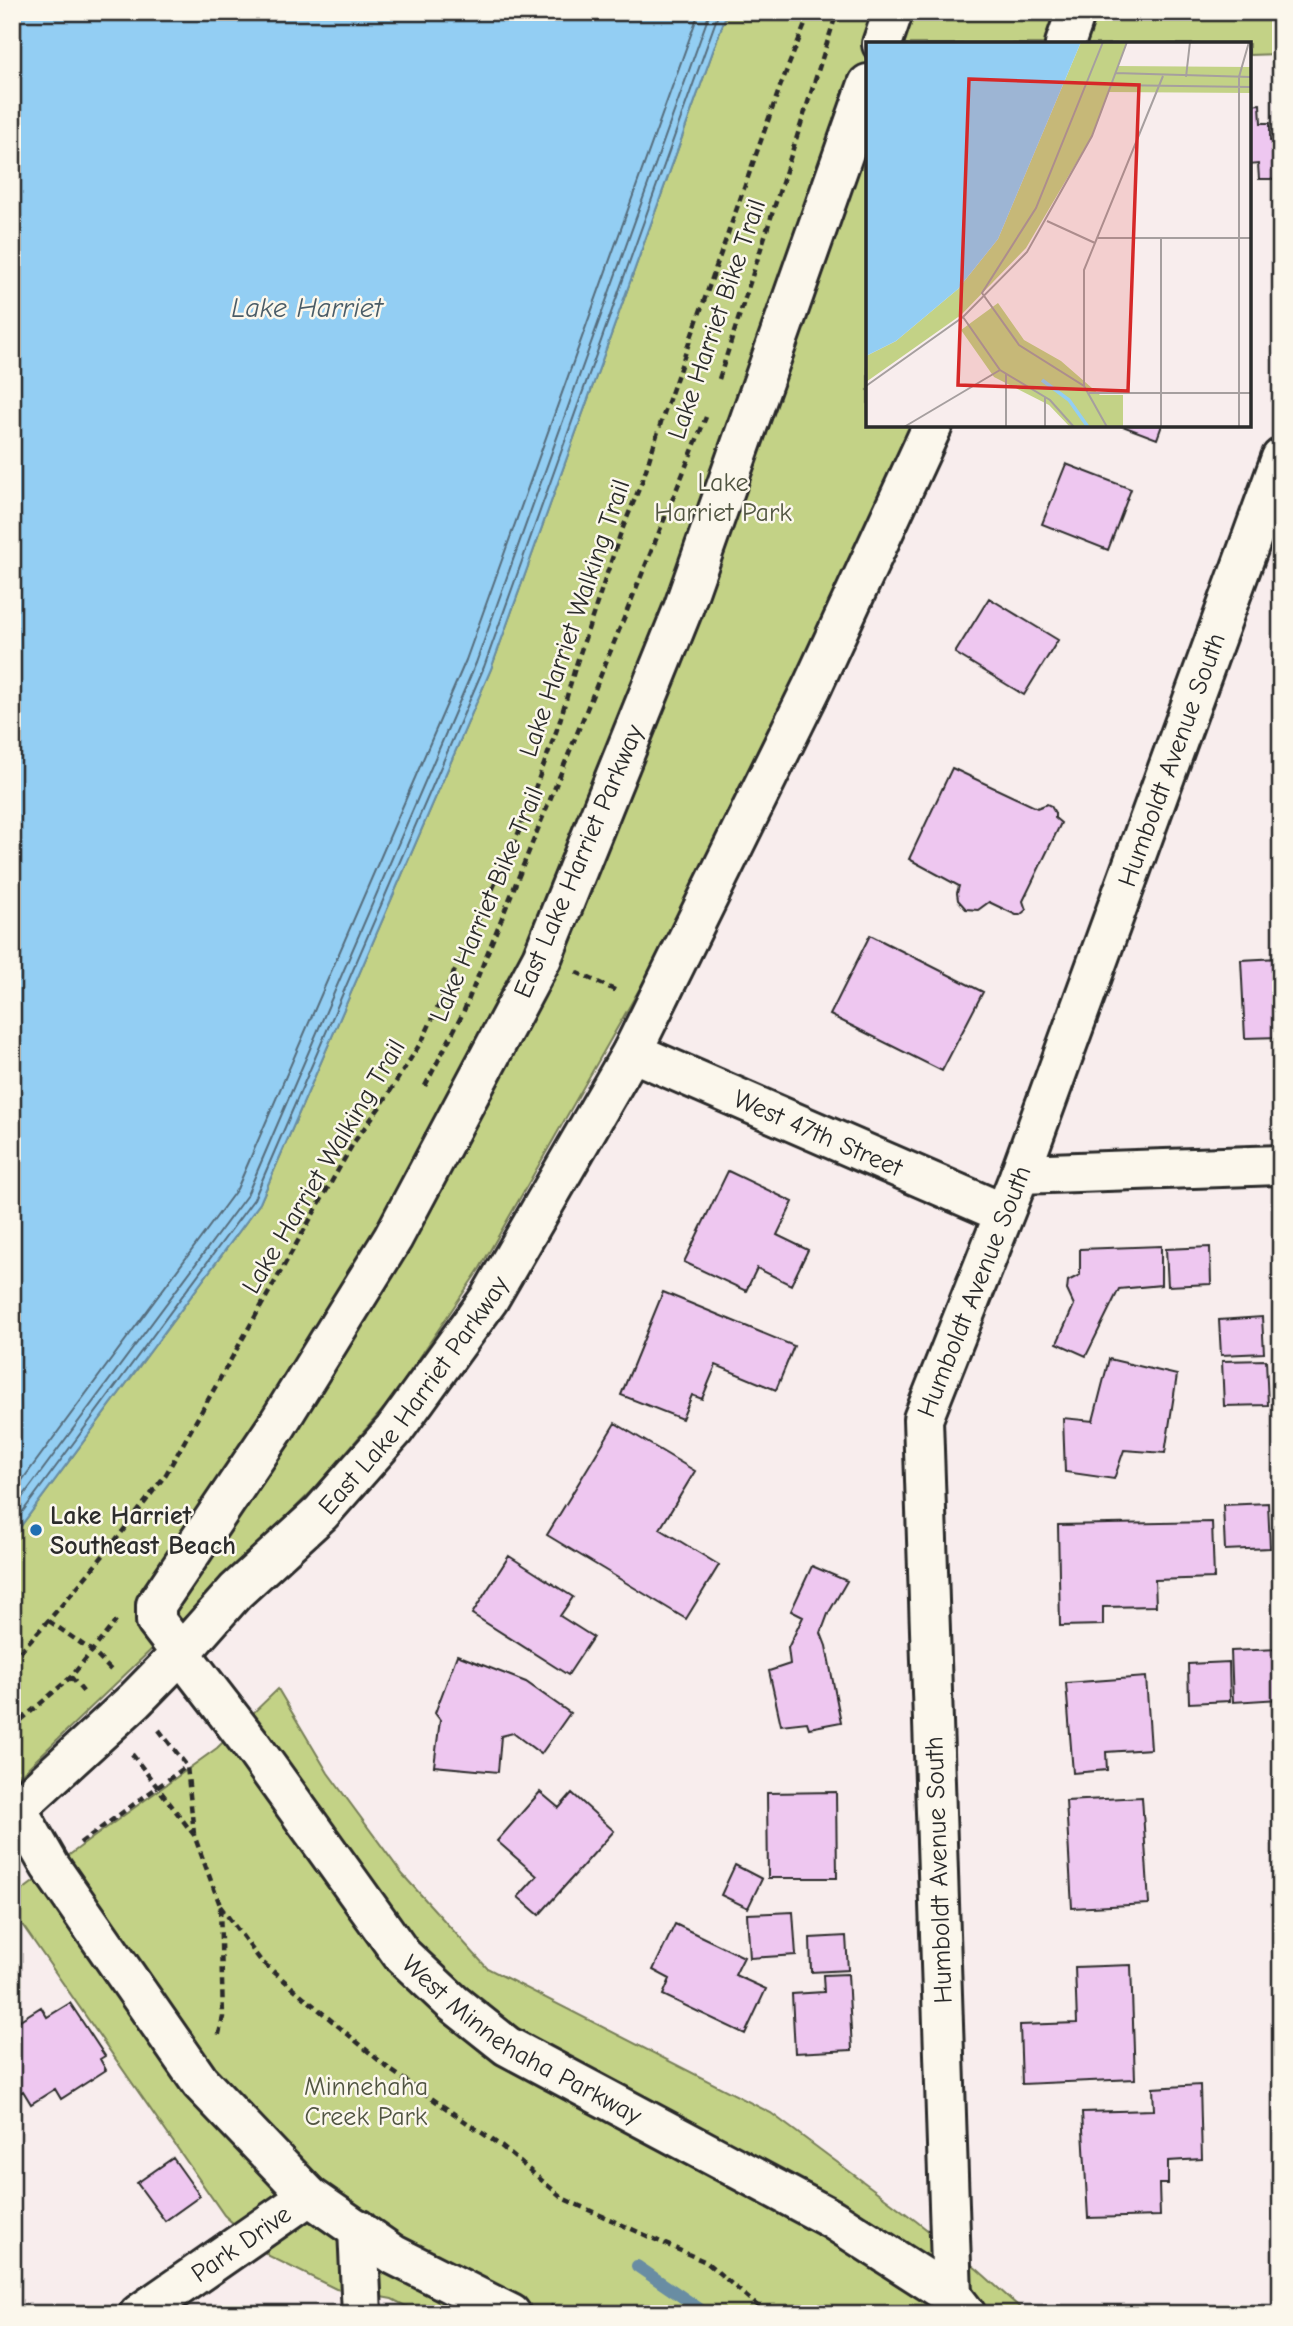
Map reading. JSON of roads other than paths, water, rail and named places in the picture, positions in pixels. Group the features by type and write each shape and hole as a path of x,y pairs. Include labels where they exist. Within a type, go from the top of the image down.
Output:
{"street":[{"path":"883,42 893,12"},
{"path":"1066,42 1076,12"},
{"name":"East Lake Harriet Parkway","path":"182,1652 156,1621 156,1605 276,1427 393,1238 542,958 683,609 866,90"},
{"name":"East Lake Harriet Parkway","path":"15,1811 135,1700 236,1591 321,1513 394,1430 489,1299 632,1052 812,687 932,427"},
{"name":"Humboldt Avenue South","path":"959,2305 923,1419 1020,1174 1281,458"},
{"name":"West 47th Street","path":"632,1052 1003,1213"},
{"path":"1020,1174 1281,1165"},
{"name":"West Minnehaha Parkway","path":"182,1652 250,1742 402,1955 453,2003 507,2046 832,2218 959,2305"},
{"path":"15,1811 50,1866 200,2082 309,2196 394,2255 525,2307"},
{"name":"Park Drive","path":"139,2314 309,2196"},
{"path":"358,2229 362,2314"}],"water":[{"name":"Lake Harriet","path":"12,12 727,12 491,669 260,1203 12,1538"}],"waterway":[{"path":"637,2266 707,2314"}],"place":[{"name":"Lake Harriet Southeast Beach","path":"36,1530"}],"park label":[{"name":"Lake Harriet Park","path":"723,497"},
{"name":"Minnehaha Creek Park","path":"366,2101"}]}
